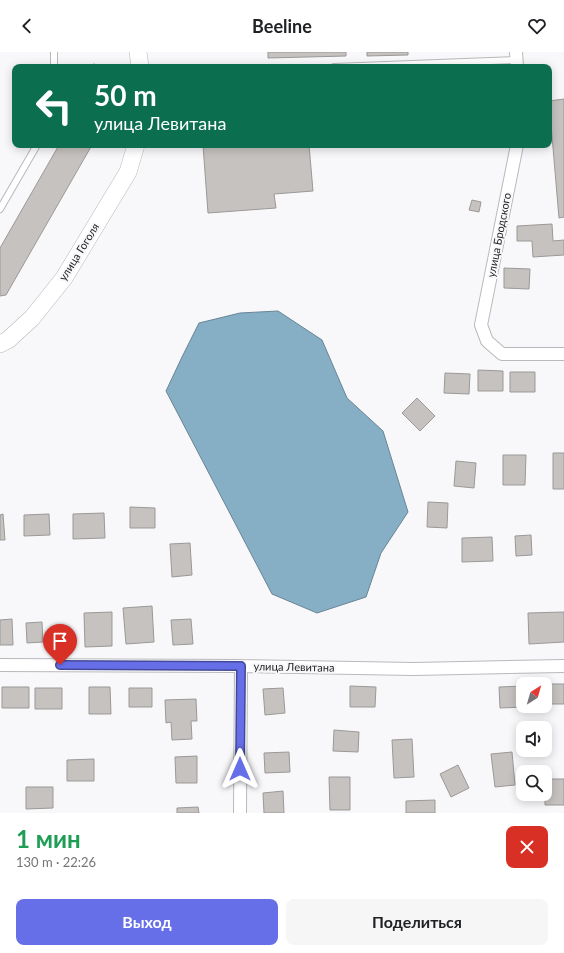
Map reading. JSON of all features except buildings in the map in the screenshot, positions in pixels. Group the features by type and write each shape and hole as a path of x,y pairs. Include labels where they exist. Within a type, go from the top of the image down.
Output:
{"street":[{"path":"138,52 140,64"},
{"name":"улица Гоголя","path":"0,344 8,340 32,318 64,278 128,172 135,148"},
{"name":"улица Бродского","path":"516,148 481,325 487,341 502,354 564,354"},
{"name":"улица Левитана","path":"0,665 414,668 564,666"},
{"path":"240,813 241,666"}],"lane":[{"path":"54,52 54,64"},
{"path":"412,64 516,60"},
{"path":"0,209 35,148"}],"water":[{"path":"278,311 322,340 347,398 383,431 408,512 381,553 366,597 317,613 272,594 166,391 199,323 240,313"}],"route":[{"path":"60,665 241,666 240,769"}]}
